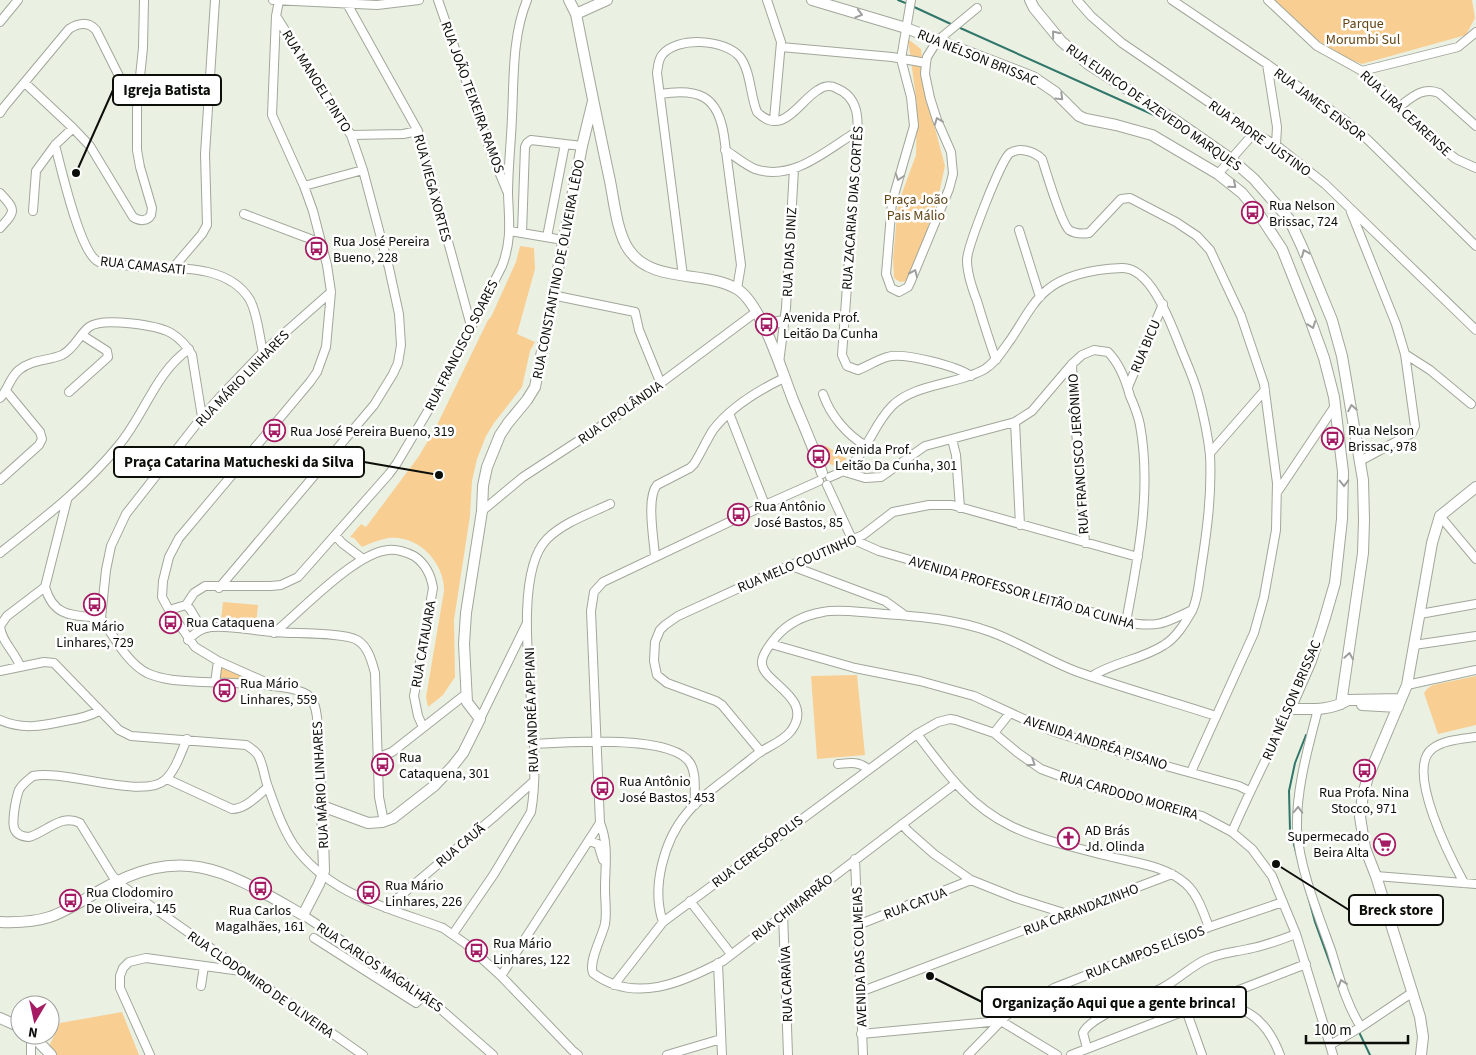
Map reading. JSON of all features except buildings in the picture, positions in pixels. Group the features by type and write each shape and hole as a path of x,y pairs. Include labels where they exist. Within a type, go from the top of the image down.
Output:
{"street":[{"path":"0,22 18,0"},
{"path":"25,83 90,146 133,216 139,220 147,220 151,215 152,208 138,158 137,105 143,48 144,0"},
{"path":"173,268 202,234 206,225 206,154 215,0"},
{"path":"272,685 218,661 195,647 188,640 168,610 162,597 163,581 169,557 179,538 317,372 326,347 331,292 327,265 313,211 304,186 272,115 276,1 347,2 384,5 420,0"},
{"name":"RUA JOÃO TEIXEIRA RAMOS","path":"438,0 492,155 508,193"},
{"name":"RUA FRANCISCO SOARES","path":"522,0 523,10"},
{"name":"RUA FRANCISCO SOARES","path":"186,605 194,593 205,586 219,588 271,586 288,582 298,577 389,474 436,399 502,266 509,245 508,193 515,46 527,0"},
{"path":"569,0 576,14 621,235 625,244 633,255 645,265 684,276 713,281 737,289 746,297 758,316 825,479 852,538"},
{"path":"576,14 607,0"},
{"path":"684,276 657,74 658,63 663,54 672,47 683,43 704,42 730,49 740,58 745,66 757,112 764,117 774,120 781,38 767,0"},
{"name":"RUA NÉLSON BRISSAC","path":"812,0 906,28 1033,77 1055,92 1079,116 1147,134 1218,174 1242,193 1258,211 1282,249 1324,358 1335,406 1344,484 1342,518 1334,583 1311,661 1274,744 1249,791 1232,832"},
{"path":"911,0 901,59 912,97 914,126 896,187 890,223 886,274 891,288 899,292 908,287 947,194 953,174 951,152 930,98 926,74 927,57 938,40 977,8"},
{"name":"RUA EURICO DE AZEVEDO MARQUES","path":"1030,0 1034,8 1062,41 1088,64 1175,120 1231,159 1254,179 1289,220 1302,247 1332,320 1342,356 1363,480 1363,553 1342,704"},
{"name":"RUA PADRE JUSTINO","path":"1077,0 1091,16 1122,43 1254,133 1276,145 1325,184 1350,208 1396,324 1405,354 1415,426 1414,431 1360,461"},
{"name":"RUA JAMES ENSOR","path":"1172,0 1267,64 1346,121 1368,140 1476,246"},
{"name":"RUA LIRA CEARENSE","path":"1268,0 1317,46 1362,71 1449,154 1476,168"},
{"name":"RUA VIEGA XORTES","path":"347,2 418,131 471,326"},
{"name":"RUA MANOEL PINTO","path":"219,588 374,405 398,363 401,345 400,314 363,170 351,135 276,16"},
{"path":"0,113 69,29 75,25 87,24 92,25 96,30 119,76 137,105"},
{"path":"1362,71 1458,47 1476,32"},
{"path":"781,47 926,63"},
{"path":"1267,64 1277,128 1276,145"},
{"name":"RUA ZACARIAS DIAS CORTÊS","path":"774,120 787,118 817,90 832,86 846,93 855,105 858,116 858,130 842,355 848,367 858,370 887,358 906,356 960,369 971,376"},
{"path":"1399,107 1416,94 1432,90 1439,93 1476,126"},
{"path":"660,94 684,91 693,92 705,97 716,110 722,125 741,265 737,289"},
{"name":"RUA CONSTANTINO DE OLIVEIRA LÊDO","path":"480,719 468,706 466,694 465,624 482,511 482,490 486,467 508,423 535,387 582,146 593,101"},
{"path":"1466,117 1476,114"},
{"path":"33,212 36,171 55,145 73,128"},
{"path":"725,150 756,169 794,168 805,165 858,130"},
{"path":"351,135 403,134 418,131"},
{"path":"1218,174 1254,133"},
{"path":"522,233 526,144 531,140 582,146"},
{"path":"547,237 565,144"},
{"name":"RUA CAMASATI","path":"55,145 77,226 92,259 99,262 173,268 215,274 234,284 243,292 254,308 263,352"},
{"path":"996,360 969,278 967,257 988,198 1005,158 1012,152 1025,150 1035,153 1042,159 1058,206 1067,228 1071,231 1089,233 1121,199 1127,197 1176,222 1203,242 1210,250 1241,316 1253,348 1265,390 1278,490 1276,530 1261,609 1254,633 1191,772"},
{"name":"RUA DIAS DINIZ","path":"779,365 784,321 794,168"},
{"path":"304,186 363,170"},
{"path":"0,193 12,206 12,212 11,217 0,228"},
{"path":"1350,208 1476,330"},
{"path":"244,214 321,243"},
{"path":"1019,230 1040,297"},
{"path":"510,231 563,240"},
{"path":"1364,243 1376,234"},
{"path":"614,985 598,977 591,970 605,923 606,853 604,834 600,823 591,611 593,597 598,586 765,505 845,472 866,446 886,413 899,400 946,382 971,376 996,360 1040,297 1047,290 1065,279 1093,272 1123,268 1137,273 1153,289 1163,304 1195,385 1210,453 1208,525 1197,596 1192,610 1177,633 1162,646 1109,666 1092,676"},
{"name":"RUA MÁRIO LINHARES","path":"323,876 322,806 317,717 310,697 298,690 272,685 215,683 163,678 138,668 101,618 106,570 111,546 126,514 202,417 263,352 331,292"},
{"path":"552,295 635,312 639,330 661,384"},
{"name":"RUA BICU","path":"1128,387 1163,304"},
{"path":"758,316 773,323 784,321"},
{"name":"RUA CIPOLÂNDIA","path":"482,511 523,477 595,431 758,316"},
{"path":"0,398 6,392 16,372 24,366 61,355 72,348 89,327 103,322 153,327 170,332 184,342 194,362 202,417"},
{"path":"68,392 108,357 107,351 82,335"},
{"path":"0,552 67,500 103,464 121,442 164,374 189,349"},
{"path":"845,472 865,478 881,476 918,449 1015,422 1032,411 1072,364 1086,352 1094,350 1108,352 1115,360 1128,387 1140,424 1143,454 1144,512 1126,622"},
{"path":"1405,354 1430,370 1471,404"},
{"name":"RUA FRANCISCO JERÔNIMO","path":"1072,364 1072,393 1085,543"},
{"path":"655,557 652,507 654,488 694,464 714,430 729,413 784,378"},
{"path":"1210,453 1265,390"},
{"path":"0,480 39,446 42,439 40,432 6,392"},
{"path":"823,394 839,423 855,440 866,446"},
{"path":"1278,490 1335,406"},
{"path":"729,413 765,505"},
{"path":"1015,422 1020,525"},
{"path":"1339,438 1356,436"},
{"path":"952,439 956,455 960,508"},
{"path":"1421,1055 1423,1043 1422,1027 1413,992 1376,876 1365,848 1360,817 1363,794 1368,777 1407,685 1432,543 1440,516 1476,487"},
{"path":"67,500 45,587 49,599 62,611 70,615 101,618"},
{"name":"RUA ANDRÉA APPIANI","path":"453,934 529,818 533,802 534,744 527,623 532,570 536,557 547,539 564,527 610,504"},
{"name":"RUA MELO COUTINHO","path":"761,752 722,705 667,682 660,678 655,670 655,642 660,630 678,616 789,565 868,532 893,512 929,505 952,505 1138,557"},
{"path":"1440,516 1476,559"},
{"path":"335,535 342,543 363,559"},
{"name":"AVENIDA PROFESSOR LEITÃO DA CUNHA","path":"852,538 880,551 1126,622 1153,626 1192,610"},
{"name":"RUA CATAUARA","path":"274,633 326,587 370,555 387,550 401,551 419,560 432,580 432,597 414,696 418,716 424,727"},
{"path":"789,565 885,601 903,614"},
{"path":"20,666 3,637 0,626 7,616 45,587"},
{"path":"1420,614 1476,604"},
{"path":"168,610 186,605 202,629"},
{"path":"663,922 657,903 659,876 677,826 695,805 761,752 788,734 795,723 796,708 790,696 766,672 762,665 762,660 771,644 789,625 812,614 833,611 903,614 937,618 991,632 1047,660 1216,716"},
{"path":"322,806 368,823 384,822 393,818 443,777 463,753 527,623"},
{"path":"188,640 202,629 221,627 274,633 351,637 360,641 372,660 374,673 379,797 384,822"},
{"path":"1414,645 1476,636"},
{"name":"AVENIDA ANDRÉA PISANO","path":"771,644 855,668 920,681 974,696 1052,731 1239,786 1249,791"},
{"path":"215,683 218,661"},
{"path":"0,671 47,662 57,665 99,711 119,730 131,736 246,745 251,748 259,757 268,786 293,843 323,876 356,896 443,928 453,934 501,976 578,1055"},
{"path":"1407,685 1476,670"},
{"path":"377,758 389,755 466,694"},
{"path":"1290,709 1318,709 1342,704 1400,703"},
{"path":"1318,709 1301,784 1297,831 1300,852 1318,912 1350,1006 1360,1028"},
{"path":"0,720 20,726 39,726 88,717 99,711"},
{"path":"994,733 1010,713"},
{"name":"RUA CARDODO MOREIRA","path":"917,734 938,722 950,719 994,733 1041,769 1079,782 1189,812 1210,820 1232,832 1252,849 1272,876 1296,934 1333,1055"},
{"path":"917,734 955,784 991,815 1011,826 1062,843 1155,867 1172,874 1193,891 1209,927"},
{"name":"RUA CERESÓPOLIS","path":"614,985 663,922 917,734"},
{"path":"1464,883 1446,850 1430,807 1422,768 1431,750 1440,744 1476,736"},
{"path":"0,922 35,922 46,920 63,913 116,881 84,828 74,820 66,820 29,838 19,836 13,827 19,790 28,779 39,774 134,786 155,785 167,778 187,740"},
{"path":"534,744 640,743 680,753 688,760 693,770 695,805"},
{"path":"838,764 854,762 862,764 868,769"},
{"path":"167,778 232,809 246,805 268,786"},
{"name":"RUA CAUÃ","path":"386,908 534,782"},
{"name":"RUA CHIMARRÃO","path":"614,985 628,989 656,988 694,976 718,963 955,784"},
{"path":"501,976 600,823"},
{"path":"902,824 934,854 971,880 1023,900 1068,914"},
{"path":"590,841 598,844 605,865"},
{"name":"AVENIDA DAS COLMEIAS","path":"855,859 862,1055"},
{"name":"RUA CARLOS MAGALHÃES","path":"116,881 143,870 178,864 214,870 230,876 303,915 424,995 493,1055"},
{"name":"RUA CARANDAZINHO","path":"860,992 1172,874"},
{"path":"303,915 323,876"},
{"path":"1376,876 1476,884"},
{"name":"RUA CATUA","path":"858,925 971,880"},
{"name":"RUA CLODOMIRO DE OLIVEIRA","path":"116,881 363,1055"},
{"path":"690,901 731,954"},
{"name":"RUA CAMPOS ELÍSIOS","path":"968,1055 1001,1021 1054,988 1209,927 1283,902"},
{"name":"RUA CARAÍVA","path":"783,913 788,1055"},
{"path":"1087,1048 1083,1033 1087,1026 1114,1010 1176,980 1200,963 1216,956 1260,947 1296,934"},
{"path":"314,938 416,1003 424,995"},
{"path":"150,1055 120,988 120,976 123,968 129,962 146,958 243,971"},
{"path":"718,963 722,1055"},
{"path":"1071,1055 1306,964"},
{"path":"201,986 204,966"},
{"path":"1330,1045 1360,1028 1413,992"},
{"path":"1214,1000 1235,1006 1255,1016 1265,1026 1280,1055"},
{"path":"1186,1010 1202,1055"},
{"path":"861,1034 1001,1021 1057,1055"},
{"path":"667,1055 721,1039"},
{"path":"41,1045 50,1055"}],"green space":[{"name":"Parque Morumbi Sul","path":"1275,0 1472,0 1475,18 1466,35 1362,64 1337,53 1315,38"},
{"name":"Praça João Pais Málio","path":"908,39 921,49 929,106 945,166 938,198 909,281 900,282 894,278 893,259 898,204 916,155 917,105"},
{"path":"520,246 534,248 535,269 517,334 535,342 530,351 522,387 494,423 486,436 477,459 472,481 470,516 454,620 455,677 443,695 428,707 426,697 444,591 440,570 428,552 410,541 388,538 362,547 354,538 350,537 361,524 366,527 419,456 436,427 491,317 516,262"},
{"path":"826,446 847,459 835,466 830,464 822,447"},
{"path":"223,602 258,605 256,624 221,620"},
{"path":"221,665 258,682 218,681"},
{"path":"857,675 865,755 817,759 811,676"},
{"path":"1476,676 1476,725 1438,734 1424,693 1433,685"},
{"path":"122,1012 139,1055 45,1055 50,1045 60,1045 60,1023"}],"waterway":[{"path":"898,0 908,4"},
{"path":"912,6 953,25"},
{"path":"958,27 1156,116"},
{"path":"1306,735 1295,763 1289,791 1290,830 1315,922 1336,980"},
{"path":"1358,1030 1370,1055"}],"place":[{"name":"Igreja Batista","path":"76,173"},
{"name":"Rua Nelson Brissac, 724","path":"1253,213"},
{"name":"Rua José Pereira Bueno, 228","path":"317,249"},
{"name":"Avenida Prof. Leitão Da Cunha","path":"767,325"},
{"name":"Rua José Pereira Bueno, 319","path":"274,431"},
{"name":"Rua Nelson Brissac, 978","path":"1332,438"},
{"name":"Avenida Prof. Leitão Da Cunha, 301","path":"819,457"},
{"name":"Praça Catarina Matucheski da Silva","path":"439,475"},
{"name":"Rua Antônio José Bastos, 85","path":"738,514"},
{"name":"Rua Mário Linhares, 729","path":"95,604"},
{"name":"Rua Cataquena","path":"170,622"},
{"name":"Rua Mário Linhares, 559","path":"224,691"},
{"name":"Rua Cataquena, 301","path":"383,765"},
{"name":"Rua Profa. Nina Stocco, 971","path":"1364,770"},
{"name":"Rua Antônio José Bastos, 453","path":"603,789"},
{"name":"AD Brás Jd. Olinda","path":"1069,838"},
{"name":"Supermecado Beira Alta","path":"1385,844"},
{"name":"Breck store","path":"1276,864"},
{"name":"Rua Carlos Magalhães, 161","path":"260,888"},
{"name":"Rua Mário Linhares, 226","path":"369,893"},
{"name":"Rua Clodomiro De Oliveira, 145","path":"70,900"},
{"name":"Rua Mário Linhares, 122","path":"477,951"},
{"name":"Organização Aqui que a gente brinca!","path":"930,976"}]}
